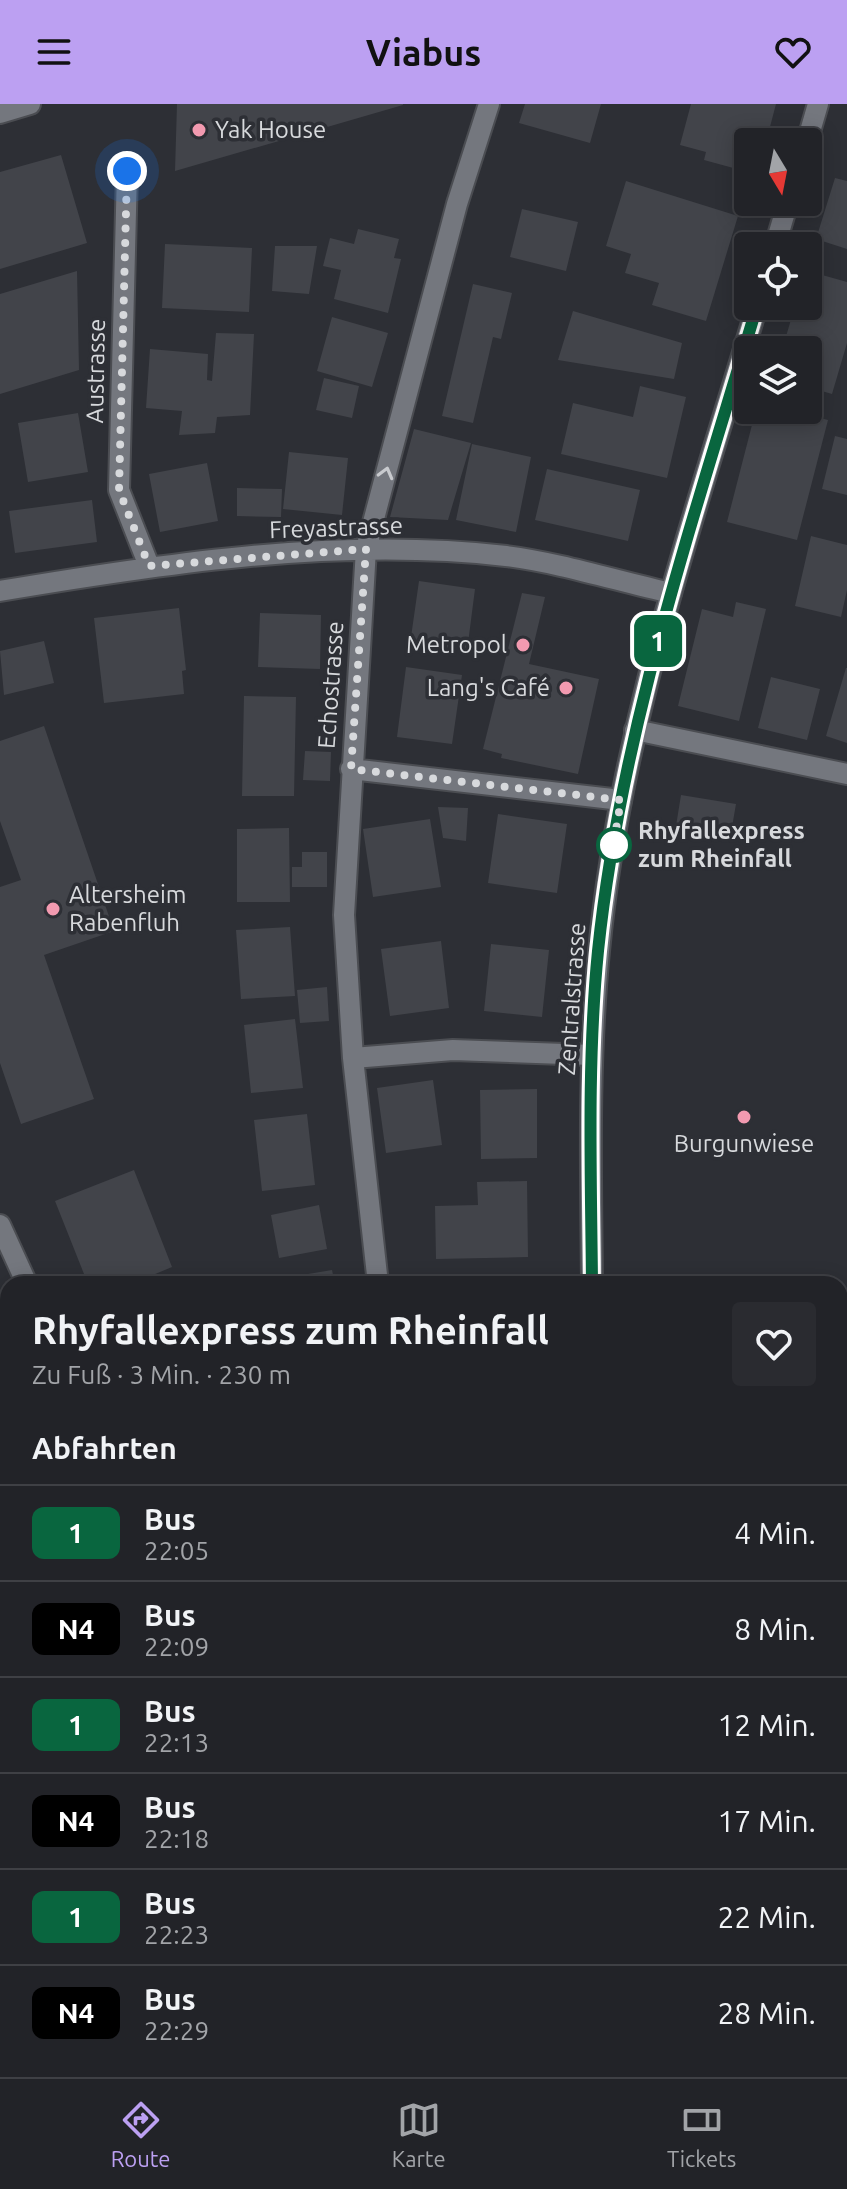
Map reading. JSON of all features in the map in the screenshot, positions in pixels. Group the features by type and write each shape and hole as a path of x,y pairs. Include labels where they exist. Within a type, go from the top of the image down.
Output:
{"street":[{"path":"0,113 30,104"},
{"name":"Echostrasse","path":"377,1276 353,1058 344,915 366,549 457,204 489,104"},
{"path":"811,128 818,104"},
{"name":"Austrasse","path":"127,171 119,490 149,566"},
{"name":"Zentralstrasse","path":"592,1276 592,1055 599,950 621,800 635,730 671,593 753,320"},
{"name":"Freyastrasse","path":"0,591 149,566 366,549 507,556 671,593"},
{"path":"635,730 847,774"},
{"path":"351,769 621,800"},
{"path":"353,1058 453,1050 592,1055"},
{"path":"0,1225 23,1276"}],"building":[{"path":"177,104 403,104 403,105 175,171"},
{"path":"525,104 601,104 590,143 519,123"},
{"path":"691,104 776,104 770,128 734,128 734,168 704,160 706,152 680,145"},
{"path":"61,155 87,243 0,269 0,172"},
{"path":"835,178 847,181 847,249 822,241 822,232 818,232"},
{"path":"626,181 738,216 706,321 652,305 659,283 625,273 631,254 606,246"},
{"path":"522,209 578,222 566,271 510,257"},
{"path":"358,229 399,239 394,258 401,259 388,313 334,299 341,270 323,266 330,238 354,244"},
{"path":"165,244 252,248 249,312 162,308"},
{"path":"275,246 317,246 309,294 272,291"},
{"path":"77,271 79,370 0,394 0,294"},
{"path":"822,275 847,282 847,343 832,394 822,391 822,336 786,336 791,320 822,320"},
{"path":"473,284 512,293 501,339 493,337 473,423 442,416"},
{"path":"573,311 682,343 674,379 558,360"},
{"path":"332,317 388,333 372,387 317,371"},
{"path":"216,333 254,334 250,415 217,417 215,433 179,435 182,411 146,408 150,349 208,354 207,380 212,381"},
{"path":"324,378 359,386 352,418 316,410"},
{"path":"640,386 686,397 667,478 561,454 573,403 633,417"},
{"path":"78,413 88,472 28,482 18,423"},
{"path":"822,418 828,420 797,540 727,522 752,424 822,424"},
{"path":"414,429 471,443 448,520 390,517"},
{"path":"835,436 847,439 847,495 822,489"},
{"path":"472,444 531,457 516,532 456,520"},
{"path":"289,452 348,458 342,515 283,509"},
{"path":"207,463 218,521 160,532 149,474"},
{"path":"547,469 640,490 628,541 535,520"},
{"path":"237,488 282,489 281,517 237,516"},
{"path":"92,500 97,542 15,553 9,511"},
{"path":"811,536 847,545 847,590 841,617 795,606"},
{"path":"419,581 475,589 467,651 410,644"},
{"name":"Metropol","path":"522,593 545,597 529,664 599,679 578,774 501,758 502,754 483,749"},
{"path":"736,602 766,609 739,721 678,706 702,609 733,617"},
{"path":"179,608 186,670 182,671 184,694 104,703 94,618"},
{"path":"260,613 321,615 320,669 258,667"},
{"path":"44,641 54,683 4,695 0,651"},
{"path":"406,667 462,675 452,744 397,737"},
{"path":"847,668 847,743 826,736"},
{"path":"771,677 820,689 807,740 758,728"},
{"path":"244,696 296,697 294,796 242,796"},
{"name":"Altersheim Rabenfluh","path":"44,726 114,931 44,955 94,1099 21,1124 0,1063 0,887 21,880 0,821 0,741"},
{"path":"305,751 331,752 330,781 303,780"},
{"path":"681,795 736,804 732,827 714,825 714,832 676,826"},
{"path":"438,807 468,808 466,841 443,838"},
{"path":"498,814 567,824 557,893 488,883"},
{"path":"430,819 441,887 373,897 363,829"},
{"path":"289,828 290,902 237,902 237,829"},
{"path":"302,852 327,852 327,887 292,887 292,867 302,867"},
{"path":"290,927 295,996 241,999 236,930"},
{"path":"441,941 449,1008 390,1016 381,949"},
{"path":"491,944 549,950 542,1017 484,1011"},
{"path":"327,987 329,1021 300,1023 297,990"},
{"path":"295,1019 303,1088 251,1093 244,1025"},
{"path":"433,1080 442,1145 386,1153 377,1088"},
{"path":"537,1089 537,1158 481,1159 480,1090"},
{"path":"307,1114 315,1185 262,1191 254,1120"},
{"path":"134,1170 172,1267 150,1276 85,1276 55,1201"},
{"path":"527,1181 528,1257 436,1259 435,1206 478,1205 477,1182"},
{"path":"319,1205 327,1249 279,1258 271,1215"},
{"path":"332,1270 333,1276 296,1276"}],"bus line":[{"name":"1","path":"592,1276 590,1147 593,1022 599,950 621,800 649,673 753,320"}],"place":[{"name":"Yak House","path":"199,130"},
{"name":"Metropol","path":"523,645"},
{"name":"Lang's Café","path":"566,688"},
{"name":"Rhyfallexpress zum Rheinfall","path":"614,845"},
{"name":"Altersheim Rabenfluh","path":"53,909"},
{"name":"Burgunwiese","path":"744,1117"}],"route":[{"path":"127,171 119,490 149,566 366,549 351,769 621,800 613,848 614,845"}]}
